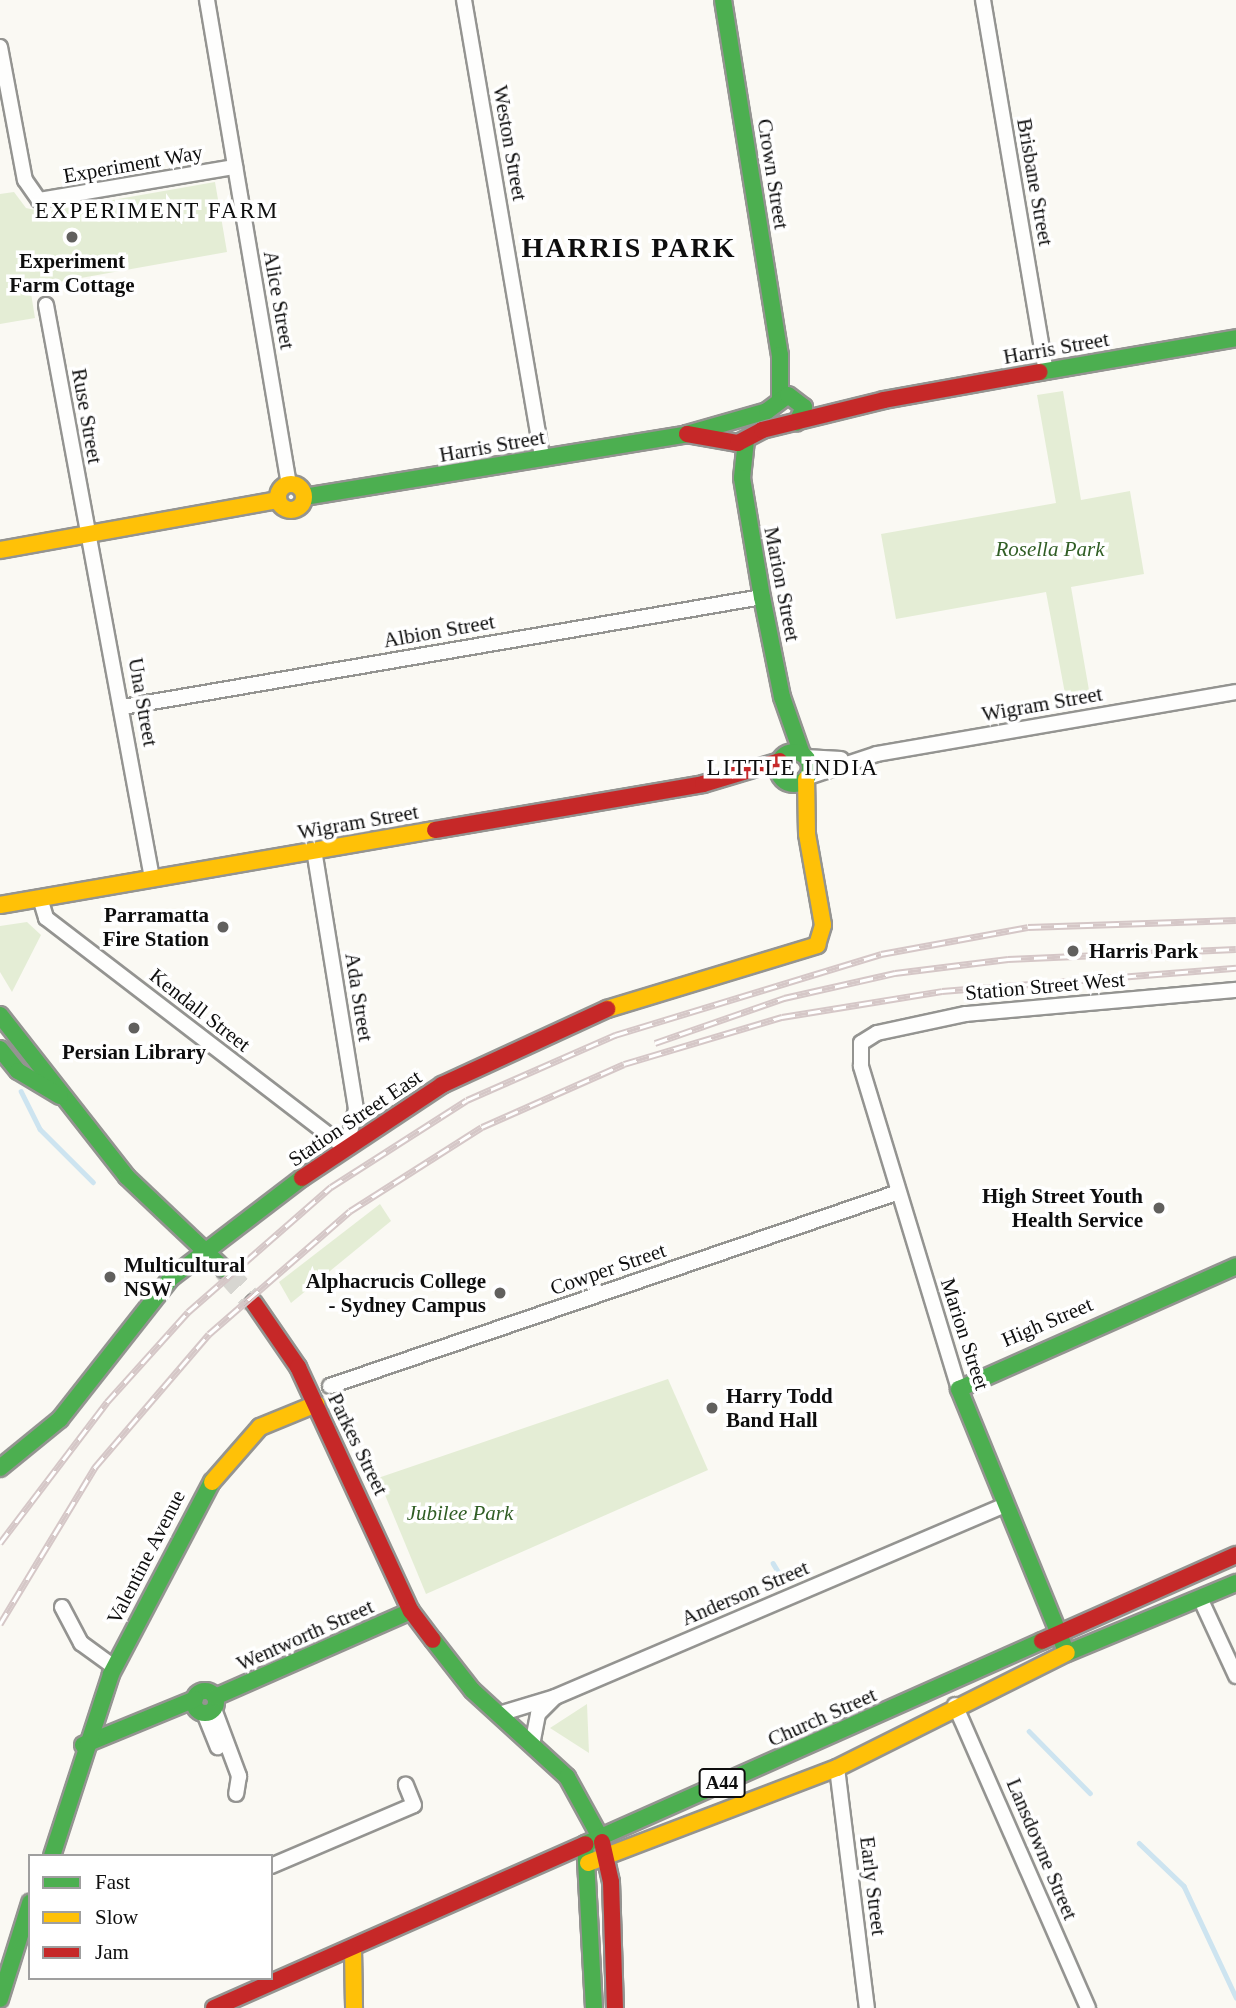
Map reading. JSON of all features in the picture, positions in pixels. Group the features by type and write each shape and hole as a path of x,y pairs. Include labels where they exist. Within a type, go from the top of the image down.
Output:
{"main road":[{"name":"Crown Street","path":"723,0 780,355 780,398"},
{"name":"Harris Street","path":"687,434 734,441 884,400 1236,338"},
{"name":"Crown Street","path":"780,355 802,401"},
{"name":"Harris Street","path":"278,500 294,509 304,497 687,434 728,419 767,411 780,398 802,401 884,400"},
{"path":"797,422 802,401"},
{"path":"728,419 734,441"},
{"name":"Marion Street","path":"734,441 782,697 804,755 807,778"},
{"path":"0,551 278,500 289,484 304,497"},
{"name":"Marion Street","path":"782,697 782,758 786,781"},
{"name":"Wigram Street","path":"0,905 723,780 782,758 804,755"},
{"path":"807,778 807,834"},
{"name":"Wigram Street","path":"723,780 786,781 807,778"},
{"path":"786,781 807,834"},
{"name":"Station Street East","path":"0,1468 22,1452 73,1403 171,1278 346,1149 442,1085 548,1033 626,1000 821,941 807,834"},
{"path":"0,1015 60,1096 156,1209 224,1269"},
{"path":"0,1049 18,1071 60,1096"},
{"name":"High Street","path":"959,1389 1236,1266"},
{"name":"High Street","path":"959,1389 1000,1378 1236,1279"},
{"name":"Parkes Street","path":"254,1303 316,1404 411,1611 458,1675 499,1714 533,1740 577,1791 600,1837 611,1882 615,2008"},
{"name":"Marion Street","path":"959,1389 1066,1653"},
{"name":"Valentine Avenue","path":"53,1854 114,1667 202,1493 260,1427 316,1404"},
{"path":"0,1448 22,1452"},
{"name":"Church Street","path":"214,2008 353,1949 946,1683 1058,1629 1236,1555"},
{"name":"Church Street","path":"426,1916 461,1912 836,1768 1066,1653 1236,1583"},
{"name":"Parkes Street","path":"411,1611 416,1638 443,1681 558,1787 585,1844 594,2008"},
{"name":"Wentworth Street","path":"86,1758 99,1746 205,1706 411,1611"},
{"name":"Wentworth Street","path":"91,1739 205,1706"},
{"path":"98,1712 109,1734"},
{"path":"46,1854 82,1745 91,1739"},
{"path":"0,1999 23,1953 28,1917"},
{"path":"7,2008 28,1936"},
{"path":"353,1949 354,2008"}],"street":[{"name":"Alice Street","path":"207,0 289,484"},
{"name":"Weston Street","path":"464,0 542,458"},
{"name":"Brisbane Street","path":"983,0 1046,372"},
{"name":"Experiment Way","path":"0,47 25,180 39,200 235,167"},
{"name":"Ruse Street","path":"46,305 88,535"},
{"name":"Una Street","path":"88,535 123,707 152,878"},
{"name":"Albion Street","path":"123,707 762,597"},
{"name":"Wigram Street","path":"807,778 856,759 1236,692"},
{"name":"Wigram Street","path":"804,755 856,759"},
{"name":"Ada Street","path":"314,851 356,1109 346,1149"},
{"name":"Kendall Street","path":"40,898 43,915 346,1149"},
{"name":"Station Street West","path":"861,1043 877,1033 952,1016 1236,990"},
{"name":"Marion Street","path":"861,1043 862,1066 959,1389"},
{"name":"Cowper Street","path":"330,1386 900,1192"},
{"name":"Anderson Street","path":"499,1714 555,1697 1006,1504"},
{"path":"1200,1598 1236,1676"},
{"path":"62,1607 81,1643 114,1667"},
{"name":"Lansdowne Street","path":"946,1683 1088,2008"},
{"path":"533,1740 538,1714 555,1697"},
{"path":"205,1706 239,1776 236,1794 205,1706"},
{"name":"Early Street","path":"836,1768 867,2008"},
{"path":"273,1865 414,1805 406,1785"}],"green space":[{"path":"215,182 227,252 30,287 35,318 0,324 0,194 14,192 26,208 44,212"},
{"name":"Rosella Park","path":"1063,391 1081,500 1130,491 1144,574 1071,587 1090,696 1066,699 1046,592 896,619 881,534 1056,503 1037,395"},
{"path":"27,922 41,935 12,992 0,972 0,926"},
{"path":"380,1204 391,1221 291,1303 279,1282"},
{"name":"Jubilee Park","path":"668,1379 708,1470 426,1594 378,1478"},
{"path":"587,1704 589,1753 550,1728"}],"waterway":[{"path":"21,1091 40,1129 93,1182"},
{"path":"773,1563 782,1578"},
{"path":"1029,1731 1090,1793"},
{"path":"1139,1843 1184,1886 1236,1997"}],"tunnel":[{"path":"224,1269 254,1303"}],"railway":[{"path":"0,1543 107,1402 188,1312 331,1187 467,1100 615,1035 881,954 1028,927 1236,920"},
{"path":"655,1043 784,998 895,973 1008,959 1236,949"},
{"path":"0,1624 95,1467 209,1334 350,1211 482,1127 624,1064 782,1017 942,991 1236,968"}],"traffic: fast":[{"path":"723,0 780,355 780,398"},
{"path":"1040,372 1236,338"},
{"path":"304,497 687,434 767,411 788,395 804,407 797,422"},
{"path":"746,440 742,478 762,597 782,697 802,754"},
{"path":"794,752 805,757 810,768 805,779 794,784 783,779 778,768 783,757 794,752"},
{"path":"0,1015 127,1177 224,1269"},
{"path":"0,1049 18,1071 60,1096"},
{"path":"0,1468 60,1419 171,1278 302,1178"},
{"path":"959,1389 1236,1266"},
{"path":"959,1389 1064,1646"},
{"path":"53,1854 111,1674 212,1482"},
{"path":"1067,1653 1236,1583"},
{"path":"215,1697 411,1611"},
{"path":"433,1640 472,1690 567,1777 600,1837"},
{"path":"594,2008 585,1844 1042,1641"},
{"path":"205,1691 213,1694 216,1702 213,1710 205,1713 197,1710 194,1702 197,1694 205,1691"},
{"path":"83,1745 195,1699"},
{"path":"0,1999 28,1909"}],"traffic: slow":[{"path":"291,484 300,488 304,497 300,506 291,510 282,506 278,497 282,488 291,484"},
{"path":"0,550 278,500"},
{"path":"607,1009 817,945 823,925 807,834 806,779"},
{"path":"0,905 435,830"},
{"path":"212,1482 260,1427 316,1404"},
{"path":"588,1863 837,1768 1067,1653"},
{"path":"353,1949 354,2008"}],"traffic: jam":[{"path":"687,434 738,443 762,430 884,400 1040,372"},
{"path":"435,830 703,784 780,761"},
{"path":"302,1178 442,1085 607,1009"},
{"path":"254,1303 298,1367 411,1611 433,1640"},
{"path":"1042,1641 1236,1555"},
{"path":"602,1842 611,1882 615,2008"},
{"path":"214,2008 585,1844"}],"place":[{"name":"Experiment Farm Cottage","path":"72,237"},
{"name":"Parramatta Fire Station","path":"223,927"},
{"name":"Harris Park","path":"1073,951"},
{"name":"Persian Library","path":"134,1028"},
{"name":"High Street Youth Health Service","path":"1159,1208"},
{"name":"Multicultural NSW","path":"110,1277"},
{"name":"Alphacrucis College - Sydney Campus","path":"500,1293"},
{"name":"Harry Todd Band Hall","path":"712,1408"}],"district":[{"name":"EXPERIMENT FARM","path":"157,211"},
{"name":"HARRIS PARK","path":"629,248"},
{"name":"LITTLE INDIA","path":"793,768"}]}
